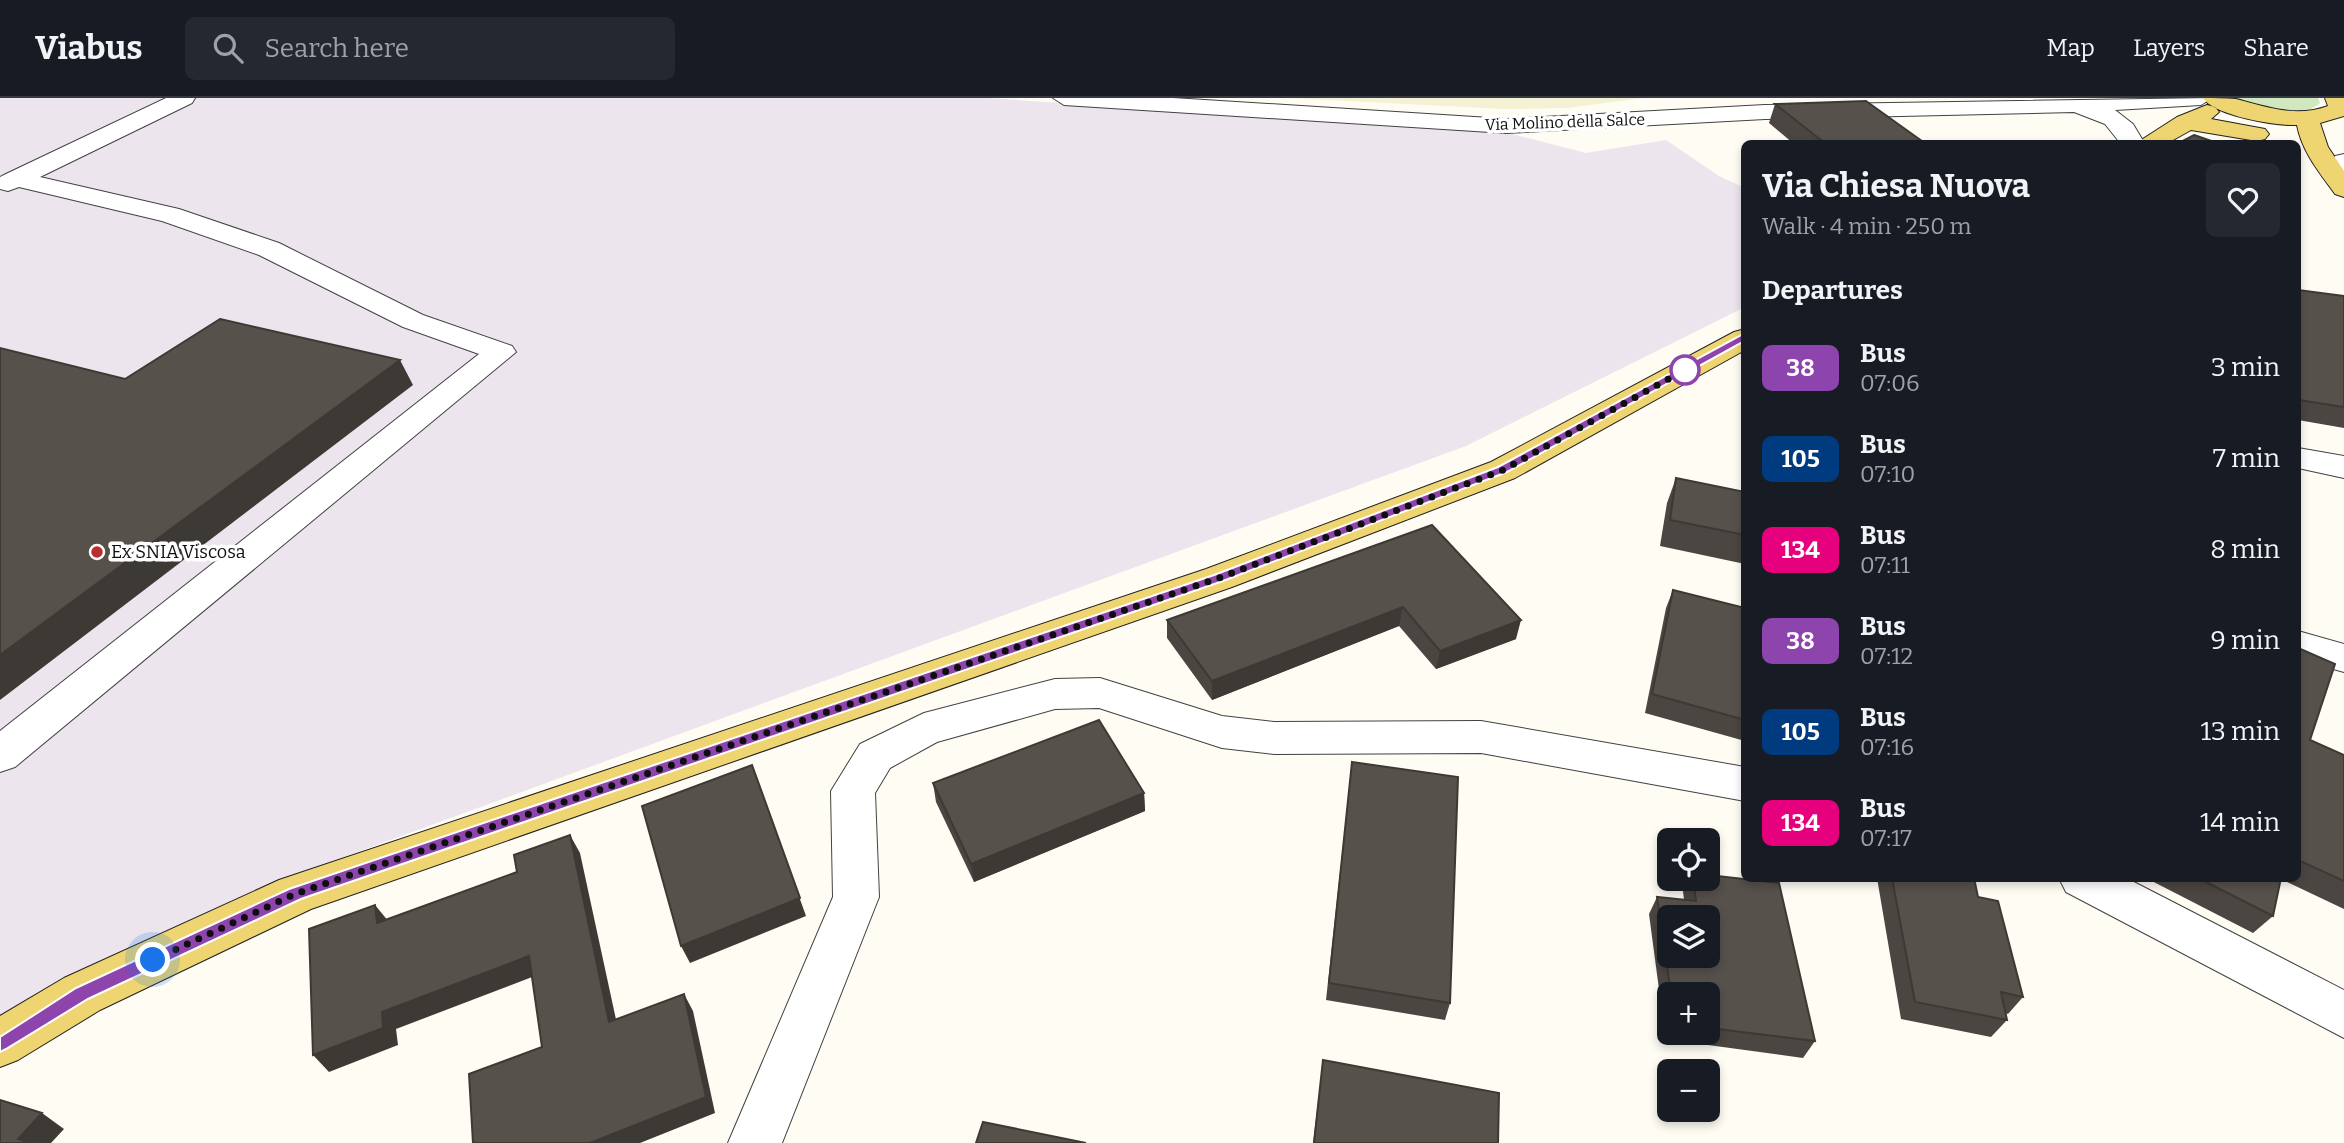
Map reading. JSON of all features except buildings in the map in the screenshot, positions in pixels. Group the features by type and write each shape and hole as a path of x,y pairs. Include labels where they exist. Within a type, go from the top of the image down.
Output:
{"main road":[{"path":"2154,140 2220,101 2267,115 2329,112"},
{"path":"2329,112 2309,133 2337,173"},
{"path":"2185,122 2253,133 2271,140"},
{"path":"2301,152 2337,173"},
{"path":"0,1043 82,994 295,894 1219,578 1503,470 1741,340"}],"street":[{"path":"8,183 184,98"},
{"name":"Via Molino della Salce","path":"1064,98 1506,126 1834,109 2067,105"},
{"path":"2067,105 2102,98"},
{"path":"2067,105 2201,98"},
{"path":"2067,105 2117,119 2127,128 2132,140"},
{"path":"0,755 501,352 413,321 270,249 170,215 8,183"},
{"path":"2301,459 2344,467"},
{"path":"2301,646 2344,658"},
{"path":"755,1143 856,897 853,791 875,757 924,729 1055,694 1100,693 1222,732 1274,738 1481,737 1741,782"},
{"path":"2090,882 2344,1015"}],"shaded area":[{"path":"0,98 986,98 1504,132 1586,153 1666,140 1719,176 1741,186 1741,309 1466,446 292,876 76,976 0,1021"}],"green space":[{"path":"1288,98 1643,98 1567,108 1505,109"},
{"path":"2234,98 2318,98 2320,103 2302,111 2290,112 2265,108"}],"bus line":[{"name":"38","path":"0,1043 82,994 295,894 1219,578 1503,470 1741,340"}],"place":[{"name":"Ex SNIA Viscosa","path":"97,552"}],"route":[{"path":"153,960 295,894 1219,578 1503,470 1692,366 1685,370"}]}
